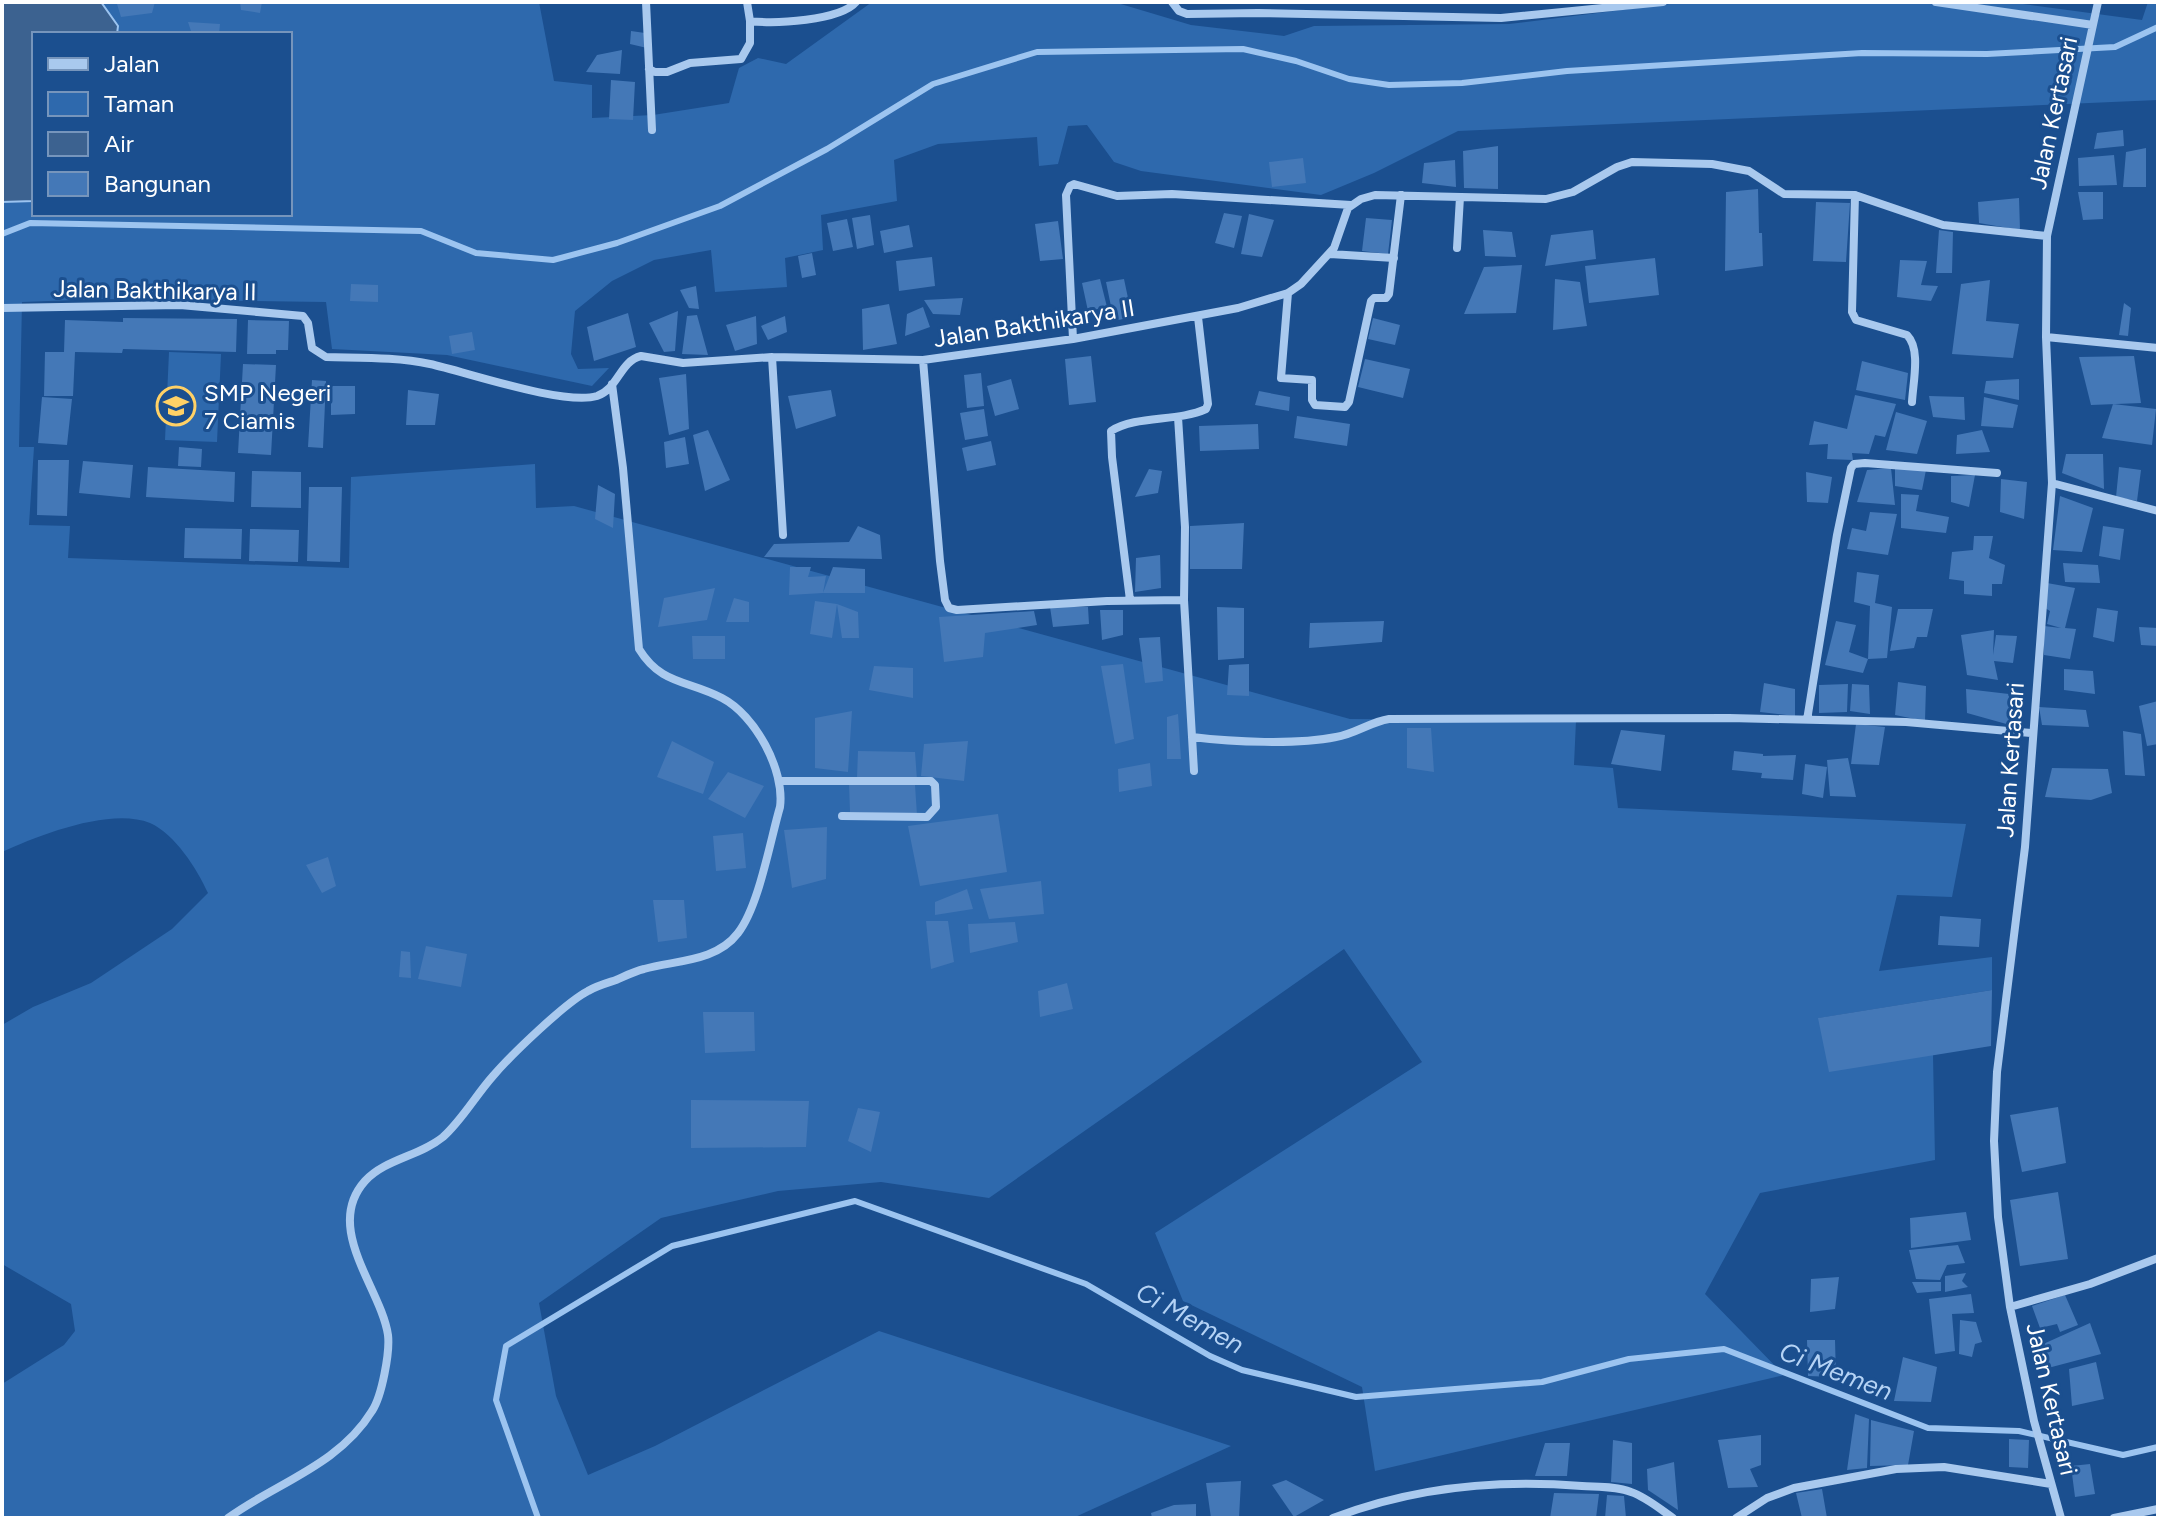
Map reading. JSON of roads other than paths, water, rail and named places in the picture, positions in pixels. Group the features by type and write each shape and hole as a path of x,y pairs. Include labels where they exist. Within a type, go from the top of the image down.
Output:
{"street":[{"path":"646,2 652,130"},
{"path":"649,69 667,72 690,63 741,59 750,43 747,2"},
{"path":"750,21 771,24 838,13 856,2"},
{"path":"1172,2 1179,11 1187,14 1501,18 1663,2"},
{"path":"1936,2 2093,25"},
{"name":"Jalan Kertasari","path":"2061,1518 2034,1421 2010,1307 1998,1217 1994,1141 2002,1027 2025,847 2031,733 2052,483 2046,337 2047,236 2098,2"},
{"path":"1073,339 1066,195 1074,184 1117,196 1172,194 1351,205 1371,195 1555,198 1632,162 1725,165 1749,171 1784,194 1855,195 1943,225 2047,236"},
{"path":"1288,293 1281,377 1312,380 1315,405 1344,407 1349,402 1372,300 1389,296 1401,195"},
{"path":"1855,195 1853,315 1856,320 1912,339 1912,402"},
{"path":"1457,248 1460,197"},
{"name":"Jalan Bakthikarya II","path":"2,308 180,305 303,316 308,323 312,348 326,357 428,363 543,392 578,397 600,395 627,364 641,356 683,363 772,357 923,360 1073,339 1264,302 1288,293 1330,254 1339,240 1346,212 1351,205"},
{"path":"1330,254 1394,258"},
{"path":"1130,600 1111,431 1122,425 1202,411 1208,404 1198,317"},
{"path":"2046,337 2158,348"},
{"path":"772,357 783,535"},
{"path":"923,360 940,561 948,607 957,610 1184,600"},
{"path":"228,1518 312,1469 345,1443 373,1410 382,1386 388,1336 382,1313 355,1251 350,1223 354,1198 365,1181 381,1169 423,1151 445,1135 495,1073 586,992 643,969 713,953 738,934 747,919 780,807 781,781 768,752 733,704 718,695 671,680 654,669 639,649 623,468 612,384"},
{"path":"1178,417 1194,771"},
{"path":"1807,720 1837,535 1854,464 1997,473"},
{"path":"2052,483 2158,511"},
{"path":"1192,737 1227,742 1321,739 1345,735 1376,721 1389,719 1625,717 1906,722 2031,733"},
{"path":"781,781 931,781 935,785 936,807 927,817 842,816"},
{"path":"2010,1307 2090,1284 2158,1258"},
{"path":"1736,1518 1767,1498 1794,1488 1896,1469 1944,1467 2051,1484"},
{"path":"1333,1518 1409,1494 1498,1483 1623,1489 1644,1498 1673,1518"},
{"path":"2114,1518 2158,1509"}],"water":[{"path":"2,2 101,2 118,26 117,32 32,32 32,201 2,202"}],"waterway":[{"path":"2,234 30,223 421,231 476,253 553,260 617,243 720,206 827,149 933,84 1037,52 1243,49 1296,61 1349,79 1389,85 1462,83 1567,71 1862,53 1987,54 2115,47 2158,27"},
{"name":"Ci Memen","path":"538,1518 496,1400 506,1346 672,1246 855,1201 1086,1284 1210,1356 1242,1370 1356,1397 1542,1382 1629,1359 1724,1349 1928,1428 2019,1431 2123,1455 2158,1447"}],"place":[{"name":"SMP Negeri 7 Ciamis","path":"176,406"}]}
